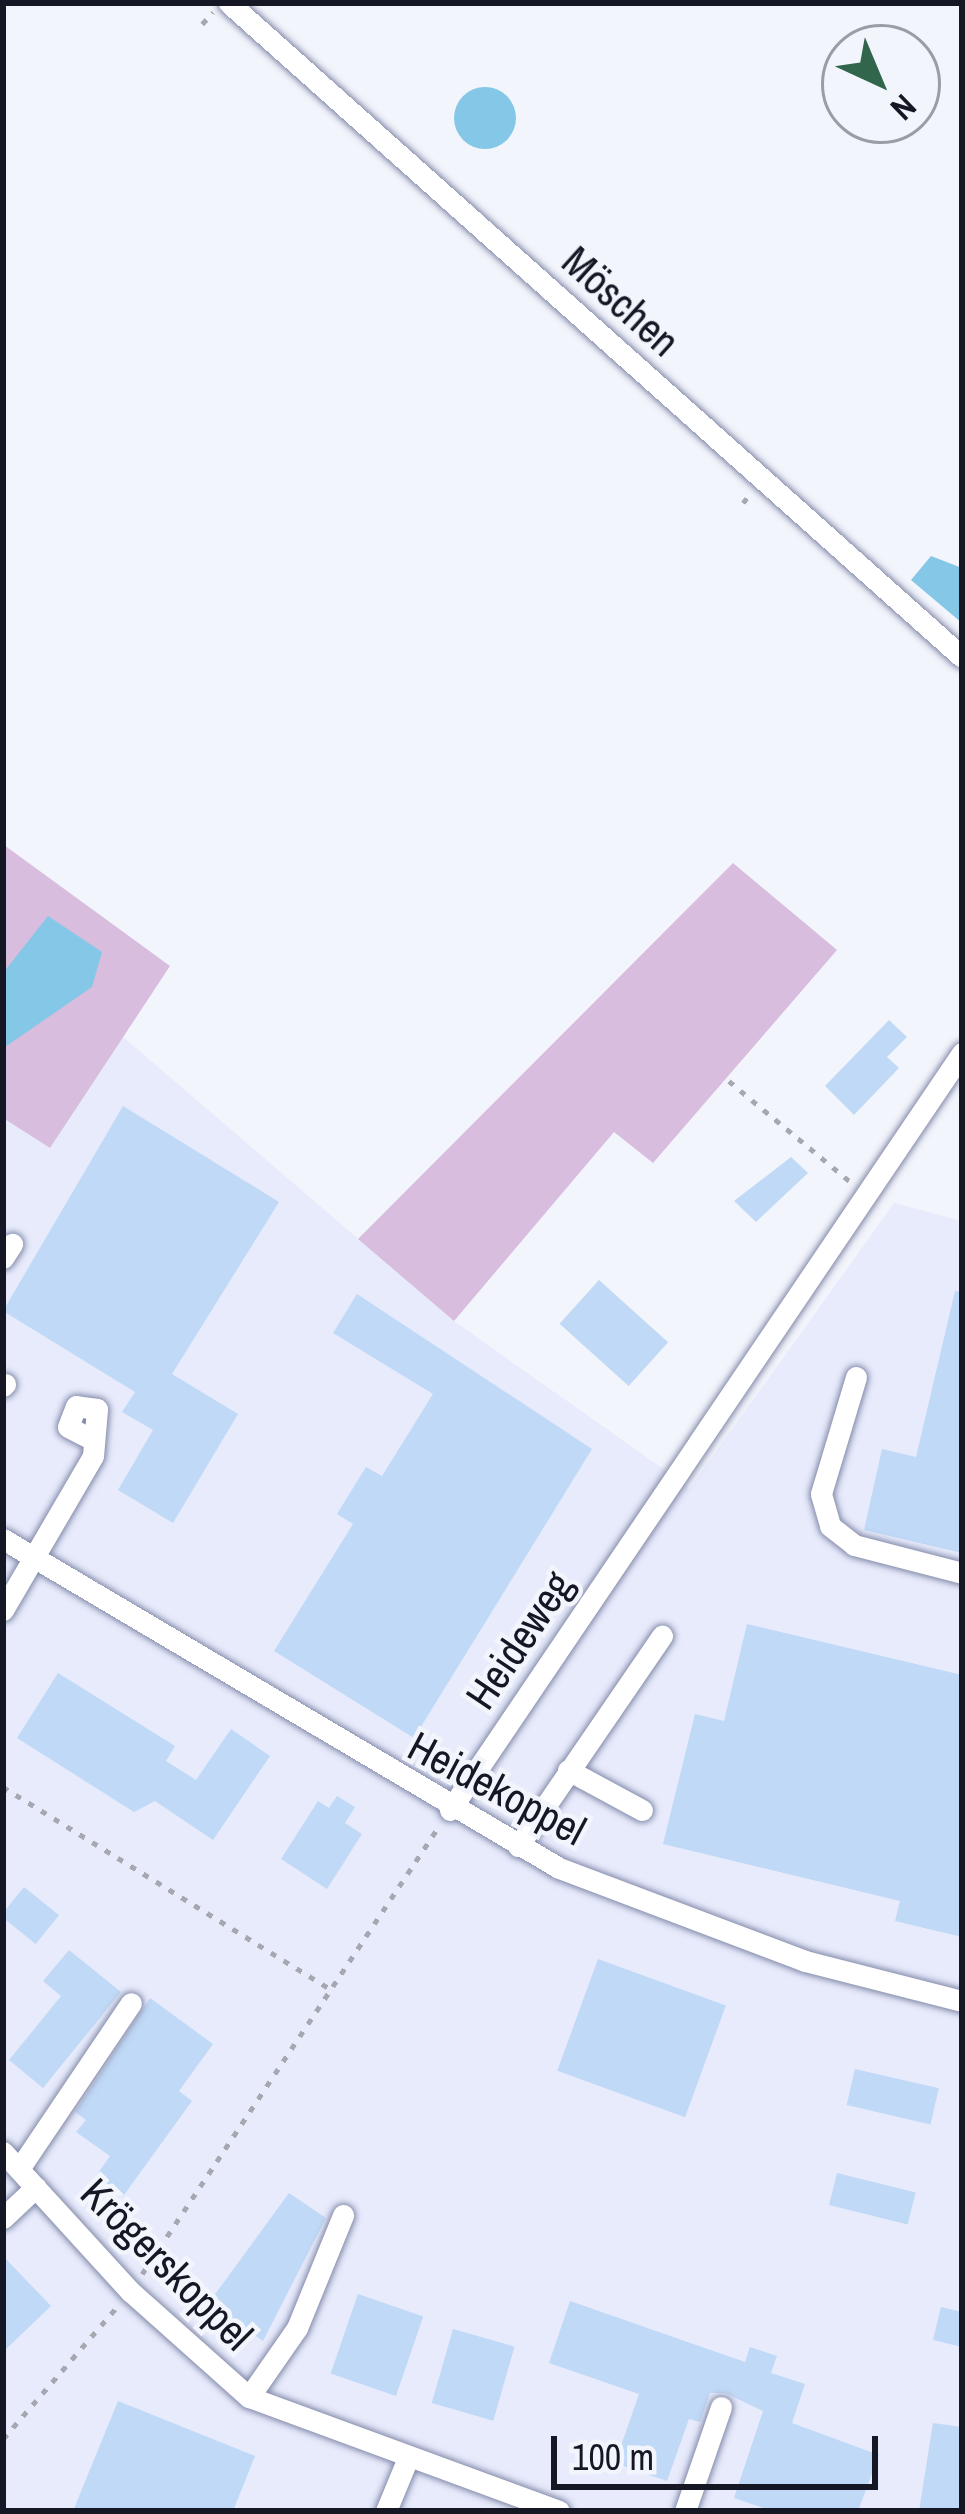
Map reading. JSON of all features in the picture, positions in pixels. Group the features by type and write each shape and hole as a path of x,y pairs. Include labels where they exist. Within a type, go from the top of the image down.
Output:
{"street":[{"name":"Möschen","path":"229,3 962,657"},
{"name":"Heideweg","path":"450,1810 962,1053"},
{"path":"856,1377 821,1494 830,1526 854,1545 962,1573"},
{"path":"3,1610 94,1456 90,1438"},
{"name":"Heidekoppel","path":"3,1539 450,1810 518,1846 655,1909 962,2001"},
{"path":"518,1846 662,1636"},
{"path":"568,1769 642,1810"},
{"path":"11,2160 131,2003"},
{"name":"Krögerskoppel","path":"11,2160 131,2292 249,2397 407,2460 559,2511"},
{"path":"3,2218 36,2187"},
{"path":"249,2397 298,2328 343,2215"},
{"path":"685,2511 721,2407"},
{"path":"386,2511 407,2460"}],"path":[{"path":"729,1081 866,1195"},
{"path":"3,1787 330,1989"},
{"path":"3,2439 131,2292 450,1810"}],"shaded area":[{"path":"4,845 170,966 50,1148 3,1118"},
{"path":"733,863 837,950 653,1163 614,1132 454,1321 358,1239"},
{"path":"122,1036 454,1321 690,1488 894,1203 962,1221 962,2511 3,2511 3,1118 50,1148"}],"water":[{"path":"485,87 507,96 516,118 507,140 485,149 463,140 454,118 463,96"},
{"path":"931,556 962,568 962,623 911,580"},
{"path":"48,916 102,952 92,987 5,1047 3,973"}],"building":[{"path":"889,1020 907,1037 887,1057 899,1068 854,1115 825,1086"},
{"path":"123,1106 279,1202 172,1374 238,1414 173,1523 118,1490 153,1430 122,1412 135,1392 3,1311"},
{"path":"791,1157 808,1173 756,1222 734,1201"},
{"path":"599,1280 668,1342 629,1386 560,1324"},
{"path":"955,1291 962,1292 962,1553 864,1530 882,1449 916,1457"},
{"path":"357,1294 592,1449 414,1738 274,1651 353,1524 337,1514 366,1467 382,1476 433,1394 333,1333"},
{"path":"747,1624 962,1675 962,1937 895,1921 900,1901 663,1844 695,1714 724,1721"},
{"path":"58,1673 175,1746 166,1761 196,1780 231,1729 270,1756 213,1840 155,1801 134,1812 17,1738"},
{"path":"337,1796 355,1807 345,1823 362,1834 327,1889 281,1859 318,1801 329,1808"},
{"path":"24,1887 59,1915 36,1944 3,1918"},
{"path":"69,1950 121,1992 43,2088 9,2060 61,1996 43,1981"},
{"path":"598,1959 726,2006 685,2117 557,2071"},
{"path":"150,1998 213,2044 179,2091 192,2101 124,2195 96,2176 110,2156 76,2132 86,2120 75,2112"},
{"path":"855,2069 939,2088 930,2124 847,2105"},
{"path":"837,2173 916,2193 908,2225 829,2205"},
{"path":"289,2193 326,2218 263,2341 208,2304"},
{"path":"3,2256 51,2306 3,2352"},
{"path":"358,2294 423,2316 396,2396 331,2373"},
{"path":"570,2301 745,2362 750,2347 777,2356 771,2373 805,2384 792,2423 879,2455 858,2511 772,2511 734,2498 763,2411 725,2393 710,2393 700,2422 689,2419 667,2481 615,2463 639,2394 549,2363"},
{"path":"941,2307 962,2312 962,2347 933,2340"},
{"path":"453,2329 515,2347 493,2421 432,2403"},
{"path":"118,2401 255,2456 233,2511 73,2511"},
{"path":"933,2423 962,2427 962,2511 919,2511"}]}
